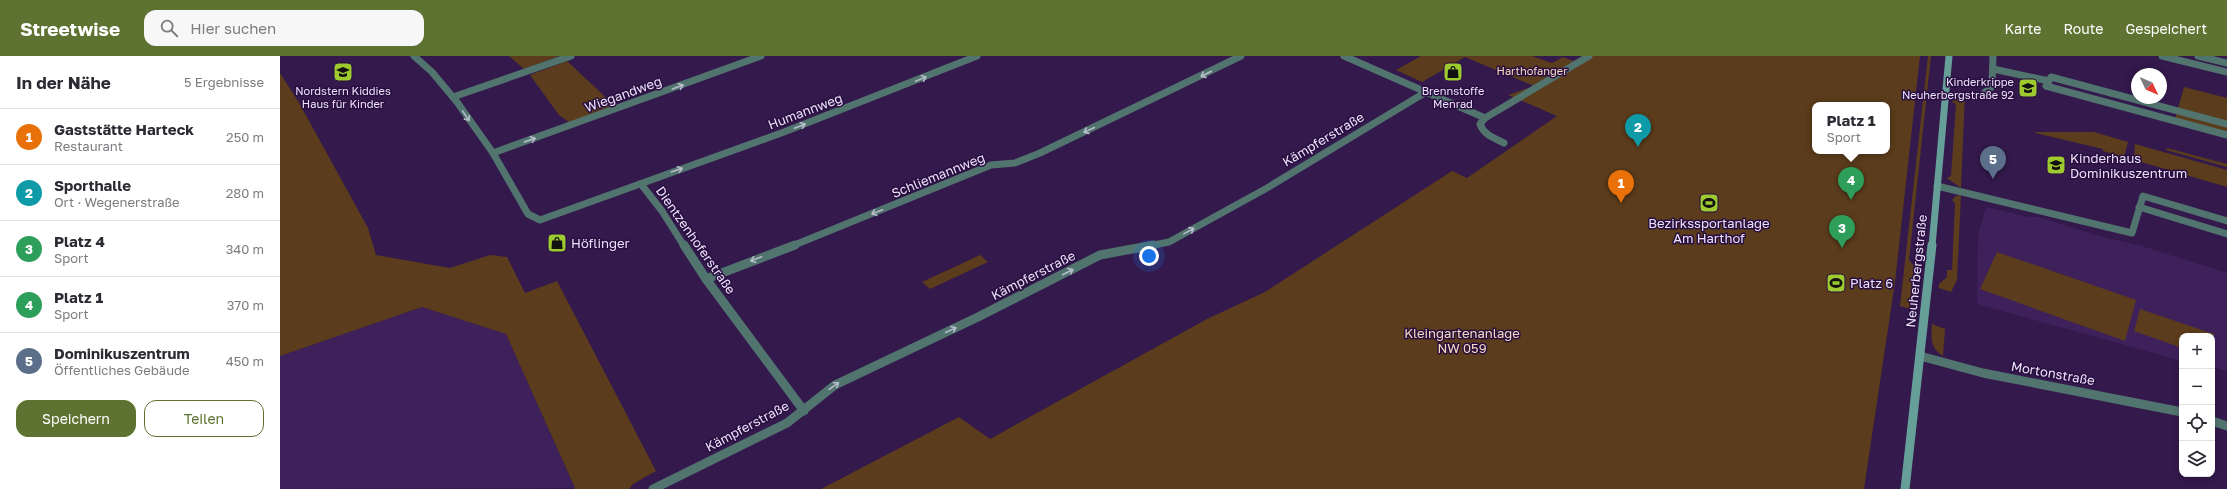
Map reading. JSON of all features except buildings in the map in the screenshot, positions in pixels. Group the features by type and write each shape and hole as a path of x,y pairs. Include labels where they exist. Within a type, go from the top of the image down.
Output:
{"main road":[{"name":"Neuherbergstraße","path":"1905,489 1920,356 1949,56"}],"street":[{"name":"Dientzenhoferstraße","path":"414,56 432,72 453,97 493,152 528,214 540,220 641,184 662,212 706,279 804,410"},
{"path":"453,97 571,56"},
{"name":"Wiegandweg","path":"493,152 761,56"},
{"name":"Humannweg","path":"641,184 834,113 977,56"},
{"name":"Schliemannweg","path":"706,279 830,231 991,165 1015,163 1040,153 1241,56"},
{"path":"1344,56 1485,118"},
{"path":"1504,143 1482,129 1480,124 1485,118 1589,56"},
{"path":"1986,92 1992,87 1993,56"},
{"path":"2162,56 2227,72"},
{"path":"2198,56 2227,63"},
{"path":"1993,69 2049,80"},
{"path":"2227,124 2051,77 2046,86 2227,135"},
{"name":"Kämpferstraße","path":"653,489 787,423 835,385 978,317 1100,255 1169,242 1267,188 1426,92"},
{"path":"2159,116 2162,107"},
{"path":"1937,186 2132,233 2143,196 2227,221"},
{"path":"2139,207 2227,234"},
{"name":"Mortonstraße","path":"1920,356 1983,373 2155,405 2179,411"},
{"path":"2215,422 2227,426"}],"shaded area":[{"path":"1986,207 2029,217 2038,217 2099,236 2142,246 2227,273 2227,371 2215,367 2215,333 2179,333 2179,360 1977,304 1978,236"},
{"path":"422,307 506,334 575,488 280,489 280,356"}],"green space":[{"path":"509,56 560,56 524,69"},
{"name":"Kleingartenanlage NW 059","path":"1421,56 1532,56 1552,63 1563,57 1576,62 1586,56 1920,56 1895,282 1864,489 821,489 959,417 990,439 1207,319 1265,292 1452,171 1467,178 1557,116 1508,95 1534,86 1465,57 1422,82 1396,70"},
{"path":"1928,56 1931,56 1909,260 1914,266 1910,309 1900,306"},
{"path":"567,61 615,106 569,122 559,115 530,75"},
{"path":"280,73 298,101 368,228 376,255 450,268 490,255 507,257 525,293 557,281 656,471 633,484 629,489 573,489 575,488 506,334 422,307 280,356"},
{"path":"2184,87 2227,98 2227,133 2175,119"},
{"path":"1959,91 1965,93 1961,188 1947,178 1951,176 1956,104 1952,102 1958,96"},
{"path":"2035,132 2094,132 2128,142 2124,157 2103,151 2103,149"},
{"path":"2135,144 2227,170 2227,187 2134,160"},
{"path":"2167,148 2227,164 2227,167 2166,150"},
{"path":"1961,195 1957,280 1951,292 1939,288 1939,284 1947,277 1947,270 1952,270 1955,203 1952,200 1956,196"},
{"path":"1997,252 2136,300 2125,341 1980,289"},
{"path":"980,255 988,262 930,289 922,282"},
{"path":"2140,309 2211,333 2179,333 2179,347 2134,331"},
{"path":"1932,324 1945,329 1943,356 1939,353 1932,342"}],"place":[{"name":"Nordstern Kiddies Haus für Kinder","path":"343,72"},
{"name":"Brennstoffe Menrad","path":"1453,72"},
{"name":"Kinderkrippe Neuherbergstraße 92","path":"2028,88"},
{"name":"Sporthalle","path":"1638,147"},
{"name":"Kinderhaus Dominikuszentrum","path":"2056,165"},
{"name":"Dominikuszentrum","path":"1993,179"},
{"name":"Platz 1","path":"1851,200"},
{"name":"Gaststätte Harteck","path":"1621,203"},
{"name":"Bezirkssportanlage Am Harthof","path":"1709,203"},
{"name":"Höflinger","path":"557,243"},
{"name":"Platz 4","path":"1842,248"},
{"name":"Platz 6","path":"1836,283"}],"park label":[{"name":"Harthofanger","path":"1532,71"}]}
